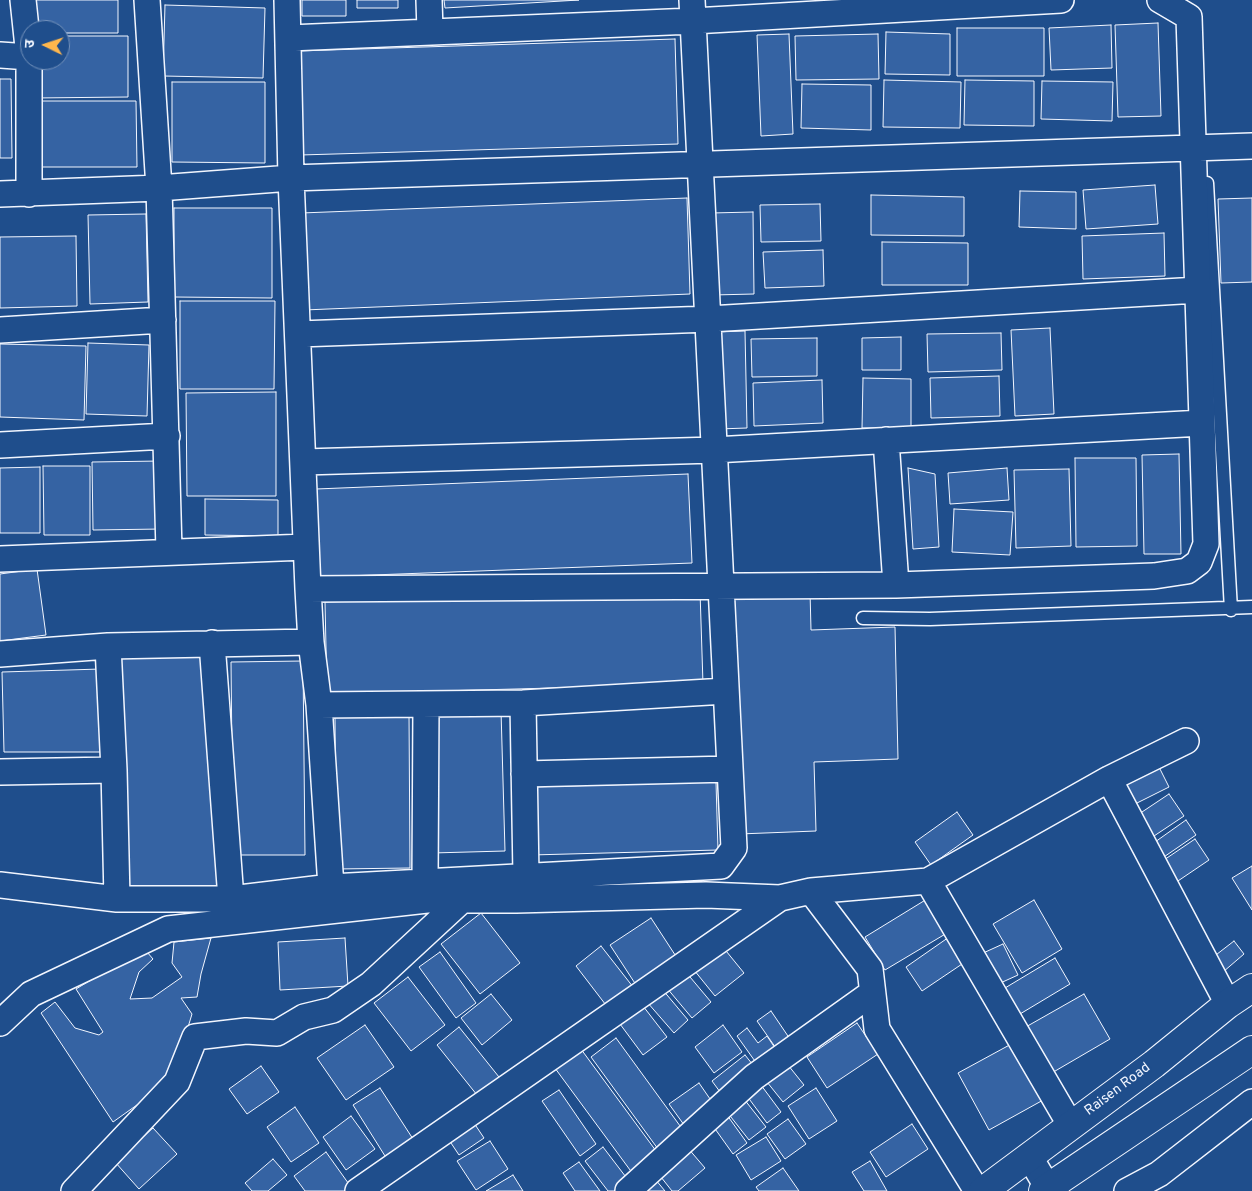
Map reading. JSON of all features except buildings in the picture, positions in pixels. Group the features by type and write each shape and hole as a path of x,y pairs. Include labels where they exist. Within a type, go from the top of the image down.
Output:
{"main road":[{"name":"Raisen Road","path":"983,1191 1154,1064 1228,1004 1252,988"},
{"path":"1049,1190 1252,1050"}],"street":[{"path":"24,0 26,20"},
{"path":"148,0 159,188 168,436 169,551"},
{"path":"287,0 290,178 299,334 308,589 311,642 319,705 332,887"},
{"path":"429,0 430,31"},
{"path":"288,38 430,31 692,10 1061,0"},
{"path":"308,589 896,585 1154,576 1187,571 1199,562 1206,544 1188,17 1160,0"},
{"path":"0,885 117,899 231,899 332,887 721,866 734,848 719,585 709,319 692,10"},
{"path":"0,55 20,56"},
{"path":"29,70 29,194"},
{"path":"0,194 159,188 290,178 1252,146"},
{"path":"299,334 709,319 1198,290"},
{"path":"0,330 163,320"},
{"path":"304,462 714,450 1202,423"},
{"path":"0,445 168,436"},
{"path":"886,440 896,585"},
{"path":"0,559 169,551 306,548"},
{"path":"0,654 108,646 311,642"},
{"path":"212,643 231,899"},
{"path":"108,646 114,770 117,899"},
{"path":"319,705 524,703 726,691"},
{"path":"524,703 526,876"},
{"path":"425,881 426,704"},
{"path":"0,1024 31,994 168,929 426,900 706,895 780,898 811,891 928,881 1109,779 1186,741"},
{"path":"524,774 730,769"},
{"path":"0,772 114,770"},
{"path":"1109,779 1228,1004"},
{"path":"928,881 1070,1126"},
{"path":"811,891 870,969 877,1029 977,1191"},
{"path":"358,1191 780,898"},
{"path":"74,1191 177,1082 194,1037 246,1031 277,1033 304,1018 333,1010 371,984 462,900"},
{"path":"628,1191 754,1077 872,992"},
{"path":"1127,1191 1159,1174 1252,1102"},
{"path":"1029,1156 1049,1190"}],"lane":[{"path":"1206,183 1231,610"},
{"path":"863,618 930,619 1231,610 1252,607"}]}
